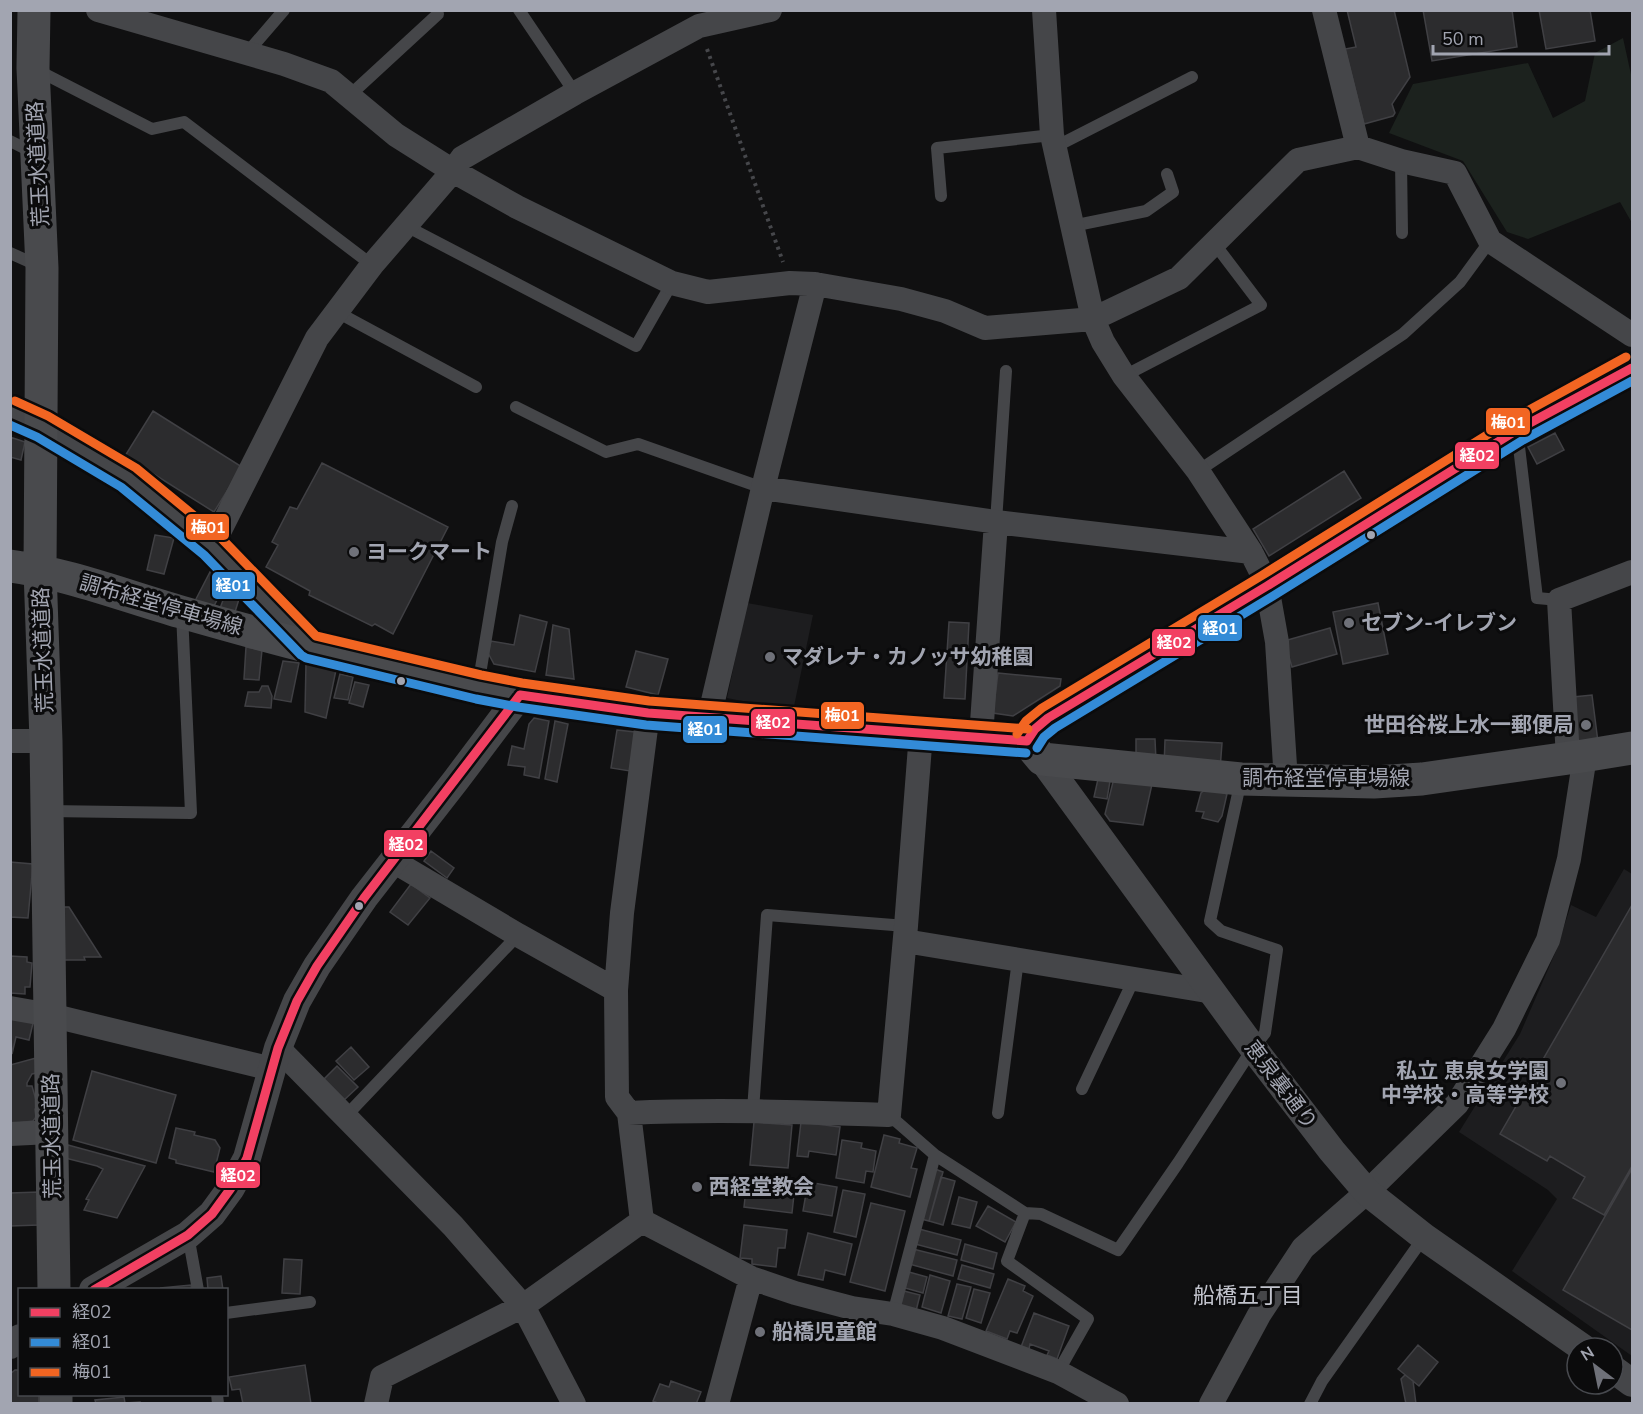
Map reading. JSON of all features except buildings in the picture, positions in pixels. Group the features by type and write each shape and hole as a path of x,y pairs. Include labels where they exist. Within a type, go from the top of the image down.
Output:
{"main road":[{"name":"荒玉水道道路","path":"34,10 33,68 24,148 42,268 42,426 25,568 46,741 54,1288"},
{"name":"調布経堂停車場線","path":"25,568 310,647 478,687 648,713 981,737 1035,750 1242,779 1286,781 1374,782 1422,779 1632,747"}],"street":[{"path":"212,546 317,338 372,265 462,158 575,93 696,18 770,10"},
{"path":"1044,10 1054,141 1093,319 1103,342 1124,376 1198,471 1251,552 1267,586 1277,642 1286,781"},
{"path":"1324,10 1358,147"},
{"path":"99,11 284,64 331,81 396,135 517,207 672,283 708,292 790,283 814,284 901,299 945,311 984,328 1093,319 1179,278 1298,160 1358,147 1401,161 1455,173 1490,241 1632,335"},
{"path":"709,718 814,284"},
{"path":"1035,750 1035,729 1048,718 1267,586 1517,430 1632,368"},
{"path":"10,412 42,426 128,477 212,546 310,647"},
{"path":"763,488 996,522 1251,552"},
{"path":"981,737 996,522"},
{"path":"1211,1404 1259,1315 1303,1248 1367,1192 1457,1104 1504,1029 1548,940 1569,859 1583,769 1575,757 1559,600 1632,572"},
{"path":"97,1288 188,1236 212,1214 231,1188 247,1158 275,1058 297,1001 317,966 363,898 520,695"},
{"path":"642,1221 630,1113 617,1097 616,990 622,913 648,713"},
{"path":"630,1113 753,1110 889,1115 906,934 921,733"},
{"path":"10,741 46,741"},
{"name":"恵泉裏通り","path":"1035,750 1253,1048 1332,1151 1367,1192 1424,1237 1566,1336"},
{"path":"393,861 616,990"},
{"path":"906,934 1018,960 1214,992"},
{"path":"10,1008 275,1058 345,1117 453,1226 524,1306 574,1404"},
{"path":"10,1134 51,1132"},
{"path":"642,1221 751,1278 795,1293 852,1308 893,1314 952,1331 1058,1372 1117,1404"},
{"path":"376,1404 382,1377 524,1306 642,1221"},
{"path":"717,1404 751,1278"}],"lane":[{"path":"247,53 284,10"},
{"path":"519,10 575,93"},
{"path":"349,96 438,14"},
{"path":"33,68 152,129 184,122 372,265"},
{"path":"942,196 937,148 1054,141 1192,77"},
{"path":"1401,161 1402,233"},
{"path":"1072,226 1146,211 1173,192 1167,174"},
{"path":"405,226 636,346 672,283"},
{"path":"1198,471 1403,334 1460,282 1490,241"},
{"path":"1124,376 1261,305 1214,243"},
{"path":"10,253 42,268"},
{"path":"337,312 476,387"},
{"path":"996,522 1006,371"},
{"path":"516,407 606,452 638,444 763,488"},
{"path":"1517,430 1537,598 1559,600"},
{"path":"478,687 502,542 512,506"},
{"path":"47,811 190,813 182,612"},
{"path":"889,1115 936,1155 1025,1213 1041,1214 1118,1250 1253,1048 1265,1034 1277,950 1221,931 1210,921 1242,779"},
{"path":"753,1110 767,915 906,934"},
{"path":"345,1117 518,935"},
{"path":"998,1113 1018,960"},
{"path":"1082,1089 1134,979"},
{"path":"893,1314 936,1155"},
{"path":"1025,1213 1006,1261 1088,1319 1058,1372"},
{"path":"188,1236 198,1288"},
{"path":"1310,1404 1322,1381 1424,1237"},
{"path":"228,1313 310,1302"}],"path":[{"path":"696,18 790,283"}],"shaded area":[{"path":"1623,38 1632,79 1632,223 1620,202 1528,239 1507,232 1463,161 1389,133 1413,84 1528,63 1553,118 1585,101 1595,53"},
{"name":"マダレナ・カノッサ幼稚園","path":"747,603 813,615 793,711 727,698"},
{"name":"私立 恵泉女学園 中学校・高等学校","path":"1624,869 1632,874 1632,1356 1625,1351 1625,1336 1604,1336 1512,1271 1557,1199 1548,1190 1459,1132 1520,1034 1556,951 1571,905 1596,917"}],"transit line":[{"name":"梅01","path":"1017,734 1026,721 1042,708 1261,576 1511,420 1626,357"},
{"name":"経02","path":"1027,741 1035,729 1048,718 1267,586 1517,430 1632,368"},
{"name":"経01","path":"1037,748 1044,737 1055,728 1273,596 1523,440 1632,381"},
{"name":"梅01","path":"15,401 48,416 136,468 221,538 316,636 481,675 649,701 1028,729"},
{"name":"経01","path":"10,425 37,437 121,487 204,555 306,658 476,699 646,725 1026,753"},
{"name":"経02","path":"520,695 648,713 1027,741"},
{"name":"経02","path":"97,1288 188,1235 212,1214 231,1188 247,1158 278,1048 297,1001 317,966 364,898 520,695"}],"place":[{"name":"ヨークマート","path":"354,552"},
{"name":"セブン-イレブン","path":"1349,623"},
{"name":"マダレナ・カノッサ幼稚園","path":"770,657"},
{"name":"世田谷桜上水一郵便局","path":"1586,725"},
{"name":"私立 恵泉女学園 中学校・高等学校","path":"1561,1083"},
{"name":"西経堂教会","path":"697,1187"},
{"name":"船橋児童館","path":"760,1332"}],"district":[{"name":"船橋五丁目","path":"1248,1296"}]}
